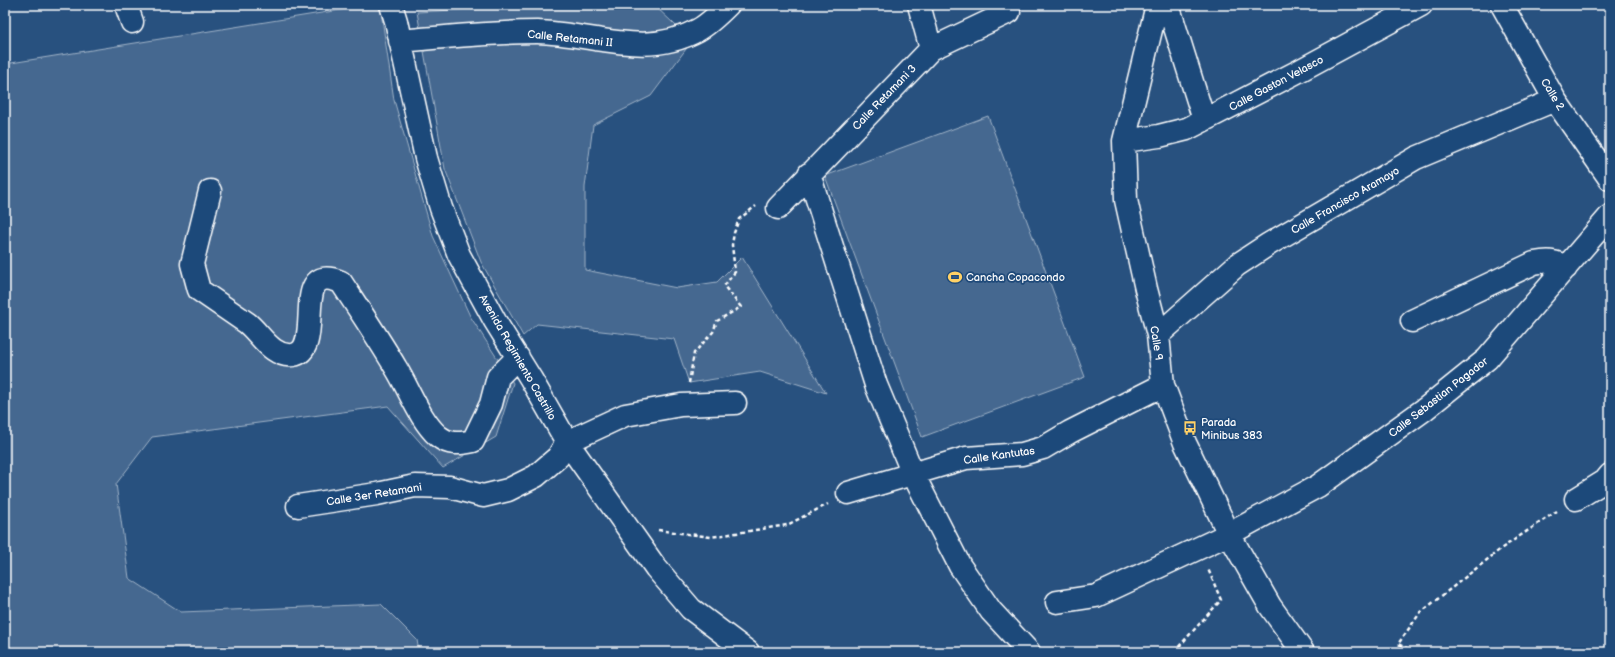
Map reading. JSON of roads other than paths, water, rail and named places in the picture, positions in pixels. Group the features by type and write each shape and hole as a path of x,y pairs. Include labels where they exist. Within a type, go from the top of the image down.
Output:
{"street":[{"name":"Avenida Regimiento Castrillo","path":"391,5 426,158 441,208 459,255 495,321 518,357 567,442 628,526 656,568 691,609 748,652"},
{"name":"Calle Retamani II","path":"400,41 484,34 538,32 631,45 665,43 698,30 728,5"},
{"path":"919,5 931,49"},
{"name":"Calle 9","path":"1157,5 1124,141 1126,200 1158,335 1163,385 1186,443 1229,534 1270,606 1303,652"},
{"path":"1168,5 1204,120"},
{"name":"Calle Gaston Velasco","path":"1124,141 1159,136 1187,129 1300,71 1421,5"},
{"name":"Calle 2","path":"1502,5 1555,100 1610,179"},
{"name":"Calle Retamani 3","path":"778,208 809,174 931,49 1009,12"},
{"name":"Calle Francisco Aramayo","path":"1158,335 1237,265 1269,244 1416,158 1555,100"},
{"path":"809,174 876,385 913,474 960,566 991,611 1029,652"},
{"path":"210,191 192,264 199,290 249,324 269,346 280,353 292,355 299,352 304,347 308,335 310,297 313,288 324,279 334,279 341,282 396,369 426,423 439,436 450,442 459,444 473,442 492,404 498,376 518,357"},
{"name":"Calle Sebastian Pagador","path":"1058,602 1096,596 1229,534 1318,486 1438,399 1488,359 1610,216"},
{"path":"1412,321 1534,263 1548,261 1559,263 1566,268"},
{"name":"Calle Kantutas","path":"848,493 966,458 1022,454 1043,448 1070,432 1163,385"},
{"path":"567,442 625,416 681,405 735,402"},
{"name":"Calle 3er Retamani","path":"298,506 377,494 416,486 450,487 483,496 508,490 536,476 558,457 567,442"},
{"path":"1576,499 1605,481 1610,475"}],"place":[{"name":"Cancha Copacondo","path":"955,277"},
{"name":"Parada Minibus 383","path":"1190,428"}]}
